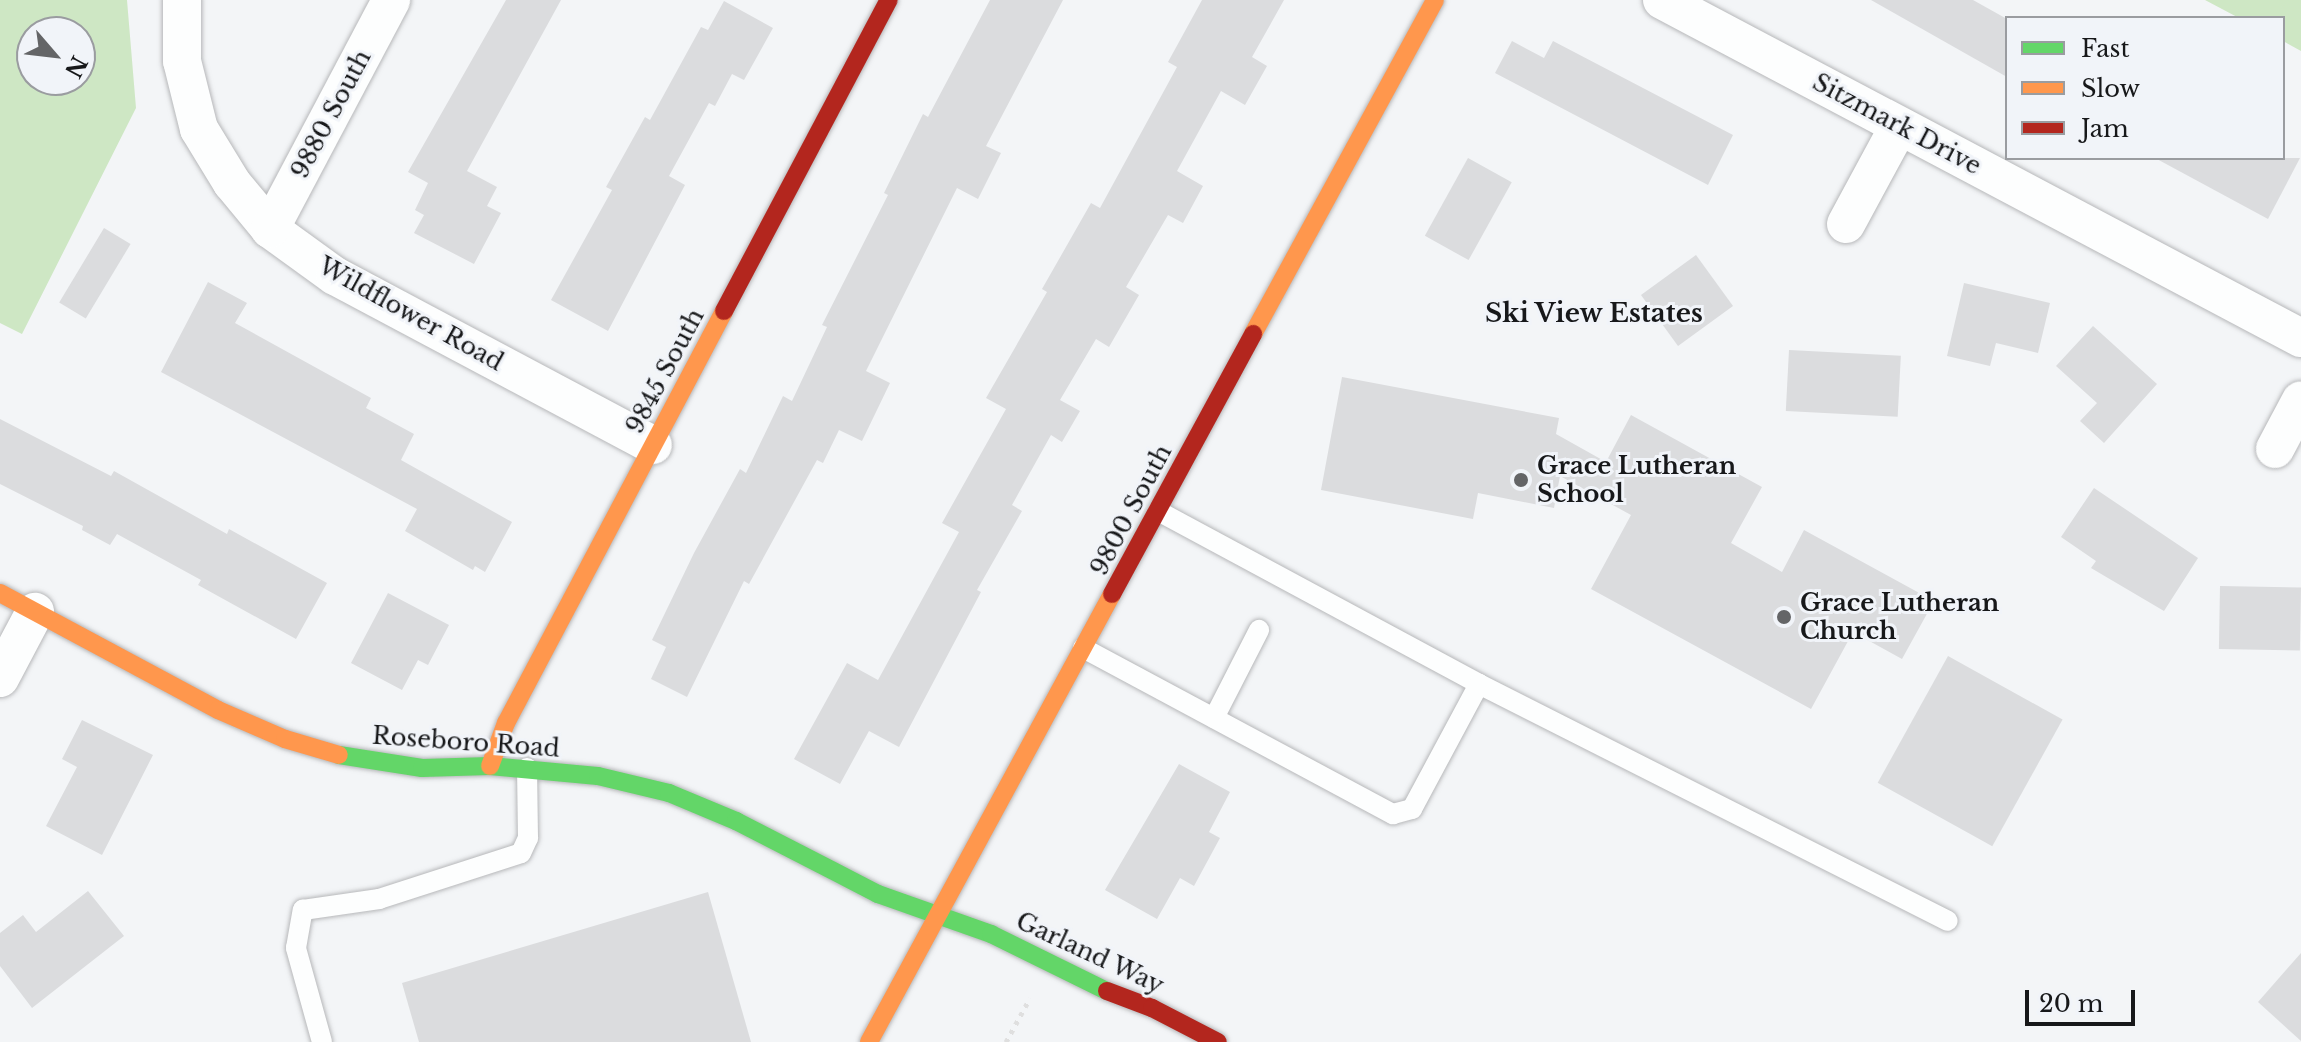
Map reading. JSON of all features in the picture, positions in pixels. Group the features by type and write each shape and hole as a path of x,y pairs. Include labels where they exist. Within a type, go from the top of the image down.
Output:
{"street":[{"name":"Wildflower Road","path":"182,0 182,61 199,129 232,183 270,229 335,276 653,445"},
{"name":"9880 South","path":"270,229 391,0"},
{"name":"9845 South","path":"490,766 506,723 889,0"},
{"name":"9800 South","path":"869,1042 1435,0"},
{"name":"Sitzmark Drive","path":"1662,0 2301,338"},
{"path":"1846,224 1899,126"},
{"path":"2275,449 2301,400"},
{"name":"Roseboro Road","path":"0,593 218,710 285,739 354,759 422,768 527,768 598,776 669,793 736,821 878,894 938,915"},
{"path":"0,678 35,612"},
{"name":"Garland Way","path":"938,915 991,934 1086,983 1152,1008 1218,1042"}],"lane":[{"path":"1158,511 1479,684 1948,921"},
{"path":"1214,718 1259,630"},
{"path":"1083,648 1393,814 1412,809 1479,684"},
{"path":"322,1042 296,948 303,910 379,899 521,853 528,838 527,768"}],"path":[{"path":"1006,1042 1033,994"}],"green space":[{"path":"0,0 127,0 136,108 22,334 0,323"},
{"path":"2205,0 2301,0 2301,51 2285,42 2285,16 2235,16"}],"building":[{"path":"506,0 561,0 467,171 497,187 487,206 501,213 474,264 414,233 424,215 415,210 428,183 408,172"},
{"path":"990,0 1063,0 986,146 1001,153 978,199 957,188 866,371 890,383 862,441 839,430 823,463 817,460 749,584 744,581 687,697 651,679 666,647 652,640 694,553 740,469 746,473 783,396 792,401 827,327 822,325 888,195 884,193 923,114 928,117"},
{"path":"1202,0 1284,0 1252,57 1267,66 1245,105 1221,91 1177,171 1203,186 1183,223 1168,215 1126,287 1139,295 1109,347 1096,339 1060,400 1080,411 1062,442 1051,435 1012,505 1022,511 977,590 981,592 899,747 869,731 840,784 794,759 847,663 878,680 959,532 942,523 1006,409 986,398 1047,292 1042,289 1091,203 1100,208 1177,67 1168,62"},
{"path":"1871,0 1973,0 2005,18 2005,76"},
{"path":"724,1 773,28 744,80 732,74 715,106 709,103 669,176 685,185 608,331 551,300 612,190 606,187 645,117 650,120 701,27 708,30"},
{"path":"1512,41 1544,58 1553,41 1733,135 1708,185 1495,73"},
{"path":"1468,158 1512,182 1469,260 1425,236"},
{"path":"2300,158 2268,219 2159,160"},
{"path":"104,228 131,244 86,319 59,303"},
{"path":"1696,255 1733,306 1678,346 1641,295"},
{"path":"208,282 247,303 235,323 371,398 366,408 414,434 401,460 512,522 485,572 475,566 473,570 405,531 417,509 161,372"},
{"path":"1964,283 2050,303 2038,353 1996,343 1990,366 1947,356"},
{"path":"2093,326 2157,384 2104,443 2080,421 2097,403 2056,366"},
{"path":"1789,350 1901,356 1898,417 1786,411"},
{"name":"Grace Lutheran Church","path":"1342,377 1559,418 1556,434 1606,462 1631,415 1762,487 1731,543 1782,572 1804,530 1934,601 1902,659 1853,632 1811,709 1591,589 1631,515 1560,476 1554,508 1478,493 1473,519 1321,490"},
{"path":"0,419 111,476 114,471 227,534 229,529 327,583 296,639 198,585 201,580 117,534 110,545 82,530 83,526 0,484"},
{"path":"2094,488 2198,558 2164,611 2091,568 2096,561 2061,537"},
{"path":"2220,586 2301,587 2300,650 2219,649"},
{"path":"388,593 449,625 428,665 418,660 402,690 351,663"},
{"path":"1948,656 2063,720 1992,846 1878,783"},
{"path":"82,720 153,755 102,855 46,826 77,767 62,759"},
{"path":"1179,764 1230,792 1209,832 1220,838 1194,886 1180,878 1157,919 1105,890"},
{"path":"88,891 124,936 32,1008 0,966 0,933 23,915 36,932"},
{"path":"708,892 751,1042 419,1042 402,983"},
{"path":"2301,953 2301,1041 2258,1002"}],"traffic: fast":[{"path":"339,755 422,768 490,766 598,776 669,793 736,821 878,894 991,934 1107,991"}],"traffic: slow":[{"path":"1253,334 1435,0"},
{"path":"490,766 506,723 724,311"},
{"path":"0,593 218,710 285,739 339,755"},
{"path":"869,1042 1112,594"}],"traffic: jam":[{"path":"724,311 889,0"},
{"path":"1112,594 1253,334"},
{"path":"1107,991 1152,1008 1218,1042"}],"place":[{"name":"Grace Lutheran School","path":"1521,480"},
{"name":"Grace Lutheran Church","path":"1784,617"}],"district":[{"name":"Ski View Estates","path":"1594,314"}]}
